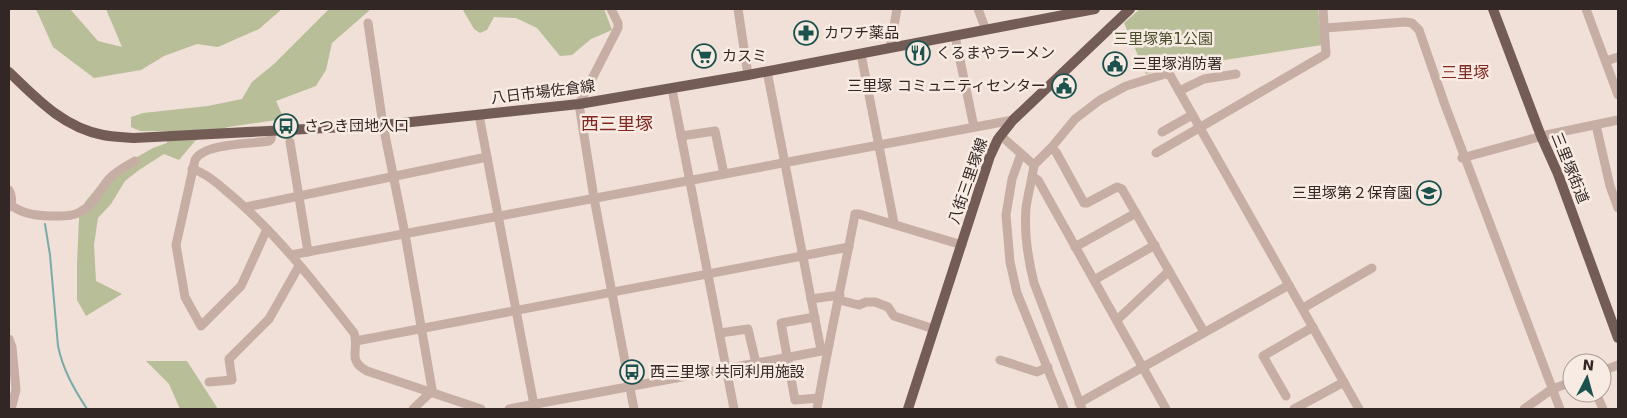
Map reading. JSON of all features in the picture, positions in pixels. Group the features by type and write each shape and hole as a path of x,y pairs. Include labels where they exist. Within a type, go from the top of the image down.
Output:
{"main road":[{"name":"八日市場佐倉線","path":"9,72 46,108 62,119 103,136 134,138 383,125 579,104 672,89 986,30 1080,10 1095,9"},
{"name":"八街三里塚線","path":"908,409 990,156 1000,135 1013,120 1130,9"},
{"name":"三里塚街道","path":"1493,9 1541,136 1558,174 1618,338"}],"street":[{"path":"611,9 618,23 618,28 579,104 594,198 634,409"},
{"path":"738,9 748,75"},
{"path":"890,48 897,9"},
{"path":"978,9 986,30"},
{"path":"1156,153 1326,54 1323,9"},
{"path":"1586,9 1618,93"},
{"path":"1325,28 1405,22 1414,24 1419,30 1464,157 1560,409"},
{"path":"368,23 383,125 405,234 432,389 413,409"},
{"path":"955,36 974,127"},
{"path":"861,54 894,223"},
{"path":"1606,61 1618,57"},
{"path":"767,72 815,316 824,350"},
{"path":"1289,285 1204,332 1080,406 1034,283 1030,266 1025,219 1034,165 1052,148 1076,119 1100,100 1115,91 1165,74 1170,75 1303,308 1359,409"},
{"path":"1179,91 1204,79 1236,74"},
{"path":"672,89 734,409"},
{"path":"1162,132 1192,114"},
{"path":"479,115 534,405"},
{"path":"291,255 1013,120"},
{"path":"1464,157 1541,136 1618,120"},
{"path":"1596,125 1610,186 1618,208"},
{"path":"267,229 241,286 201,326 187,302 176,244 196,157 220,147 269,141 272,131"},
{"path":"681,136 715,131 724,174"},
{"path":"1000,135 1034,165"},
{"path":"290,142 308,252"},
{"path":"1052,148 1084,202 1087,203 1117,187 1122,189 1204,332"},
{"path":"1021,154 1012,179 1006,215 1010,262 1017,293 1064,409"},
{"path":"246,207 487,157"},
{"path":"9,190 12,194 10,206 19,212 43,216 69,216 78,213 94,202 111,177 123,167 135,161"},
{"path":"192,169 212,180 246,207 291,255 354,333 356,341 355,359 362,368 481,409"},
{"path":"1033,178 1038,180 1166,409"},
{"path":"817,409 824,350 839,298 855,214 894,223 962,245"},
{"path":"1075,247 1136,214"},
{"path":"1094,280 1154,245"},
{"path":"356,341 849,247"},
{"path":"209,382 232,380 229,359 269,319 299,266"},
{"path":"1303,308 1372,268"},
{"path":"1117,320 1169,270"},
{"path":"812,299 839,298 859,305 866,302 874,302 888,307 894,316 934,329"},
{"path":"815,316 782,323 786,357 795,400 819,398"},
{"path":"1286,396 1263,356 1313,327"},
{"path":"720,333 748,329 756,363"},
{"path":"9,339 12,347 16,390 11,409"},
{"path":"510,409 824,350"},
{"path":"1000,360 1037,372 1048,367"},
{"path":"1294,409 1344,382"},
{"path":"1524,409 1552,389 1562,386"},
{"path":"448,409 456,401"}],"green space":[{"path":"36,9 70,9 98,41 122,47 106,9 282,9 259,29 218,47 197,44 164,56 141,70 94,78 53,47"},
{"path":"329,9 371,9 332,43 326,70 316,86 276,101 284,119 228,127 195,141 179,160 164,154 125,181 111,204 98,218 94,245 96,281 122,294 86,316 77,300 79,218 85,202 109,173 153,148 167,143 168,131 140,131 131,127 131,117 143,113 208,106 242,99 252,82 274,64"},
{"path":"460,9 604,9 612,30 591,39 572,55 560,56 537,28 516,18 494,17 487,30 480,33 474,29 463,10"},
{"name":"三里塚第1公園","path":"1140,9 1318,9 1322,45 1166,69 1146,74 1124,23"},
{"path":"146,361 187,361 218,409 180,409 169,384"}],"waterway":[{"path":"45,224 50,255 58,346 70,379 87,409"}],"place":[{"name":"カワチ薬品","path":"806,33"},
{"name":"くるまやラーメン","path":"918,53"},
{"name":"カスミ","path":"704,56"},
{"name":"三里塚消防署","path":"1115,64"},
{"name":"三里塚 コミュニティセンター","path":"1064,86"},
{"name":"さつき団地入口","path":"286,126"},
{"name":"三里塚第２保育園","path":"1429,193"},
{"name":"西三里塚 共同利用施設","path":"632,372"}],"district":[{"name":"三里塚","path":"1465,72"},
{"name":"西三里塚","path":"617,124"}]}
